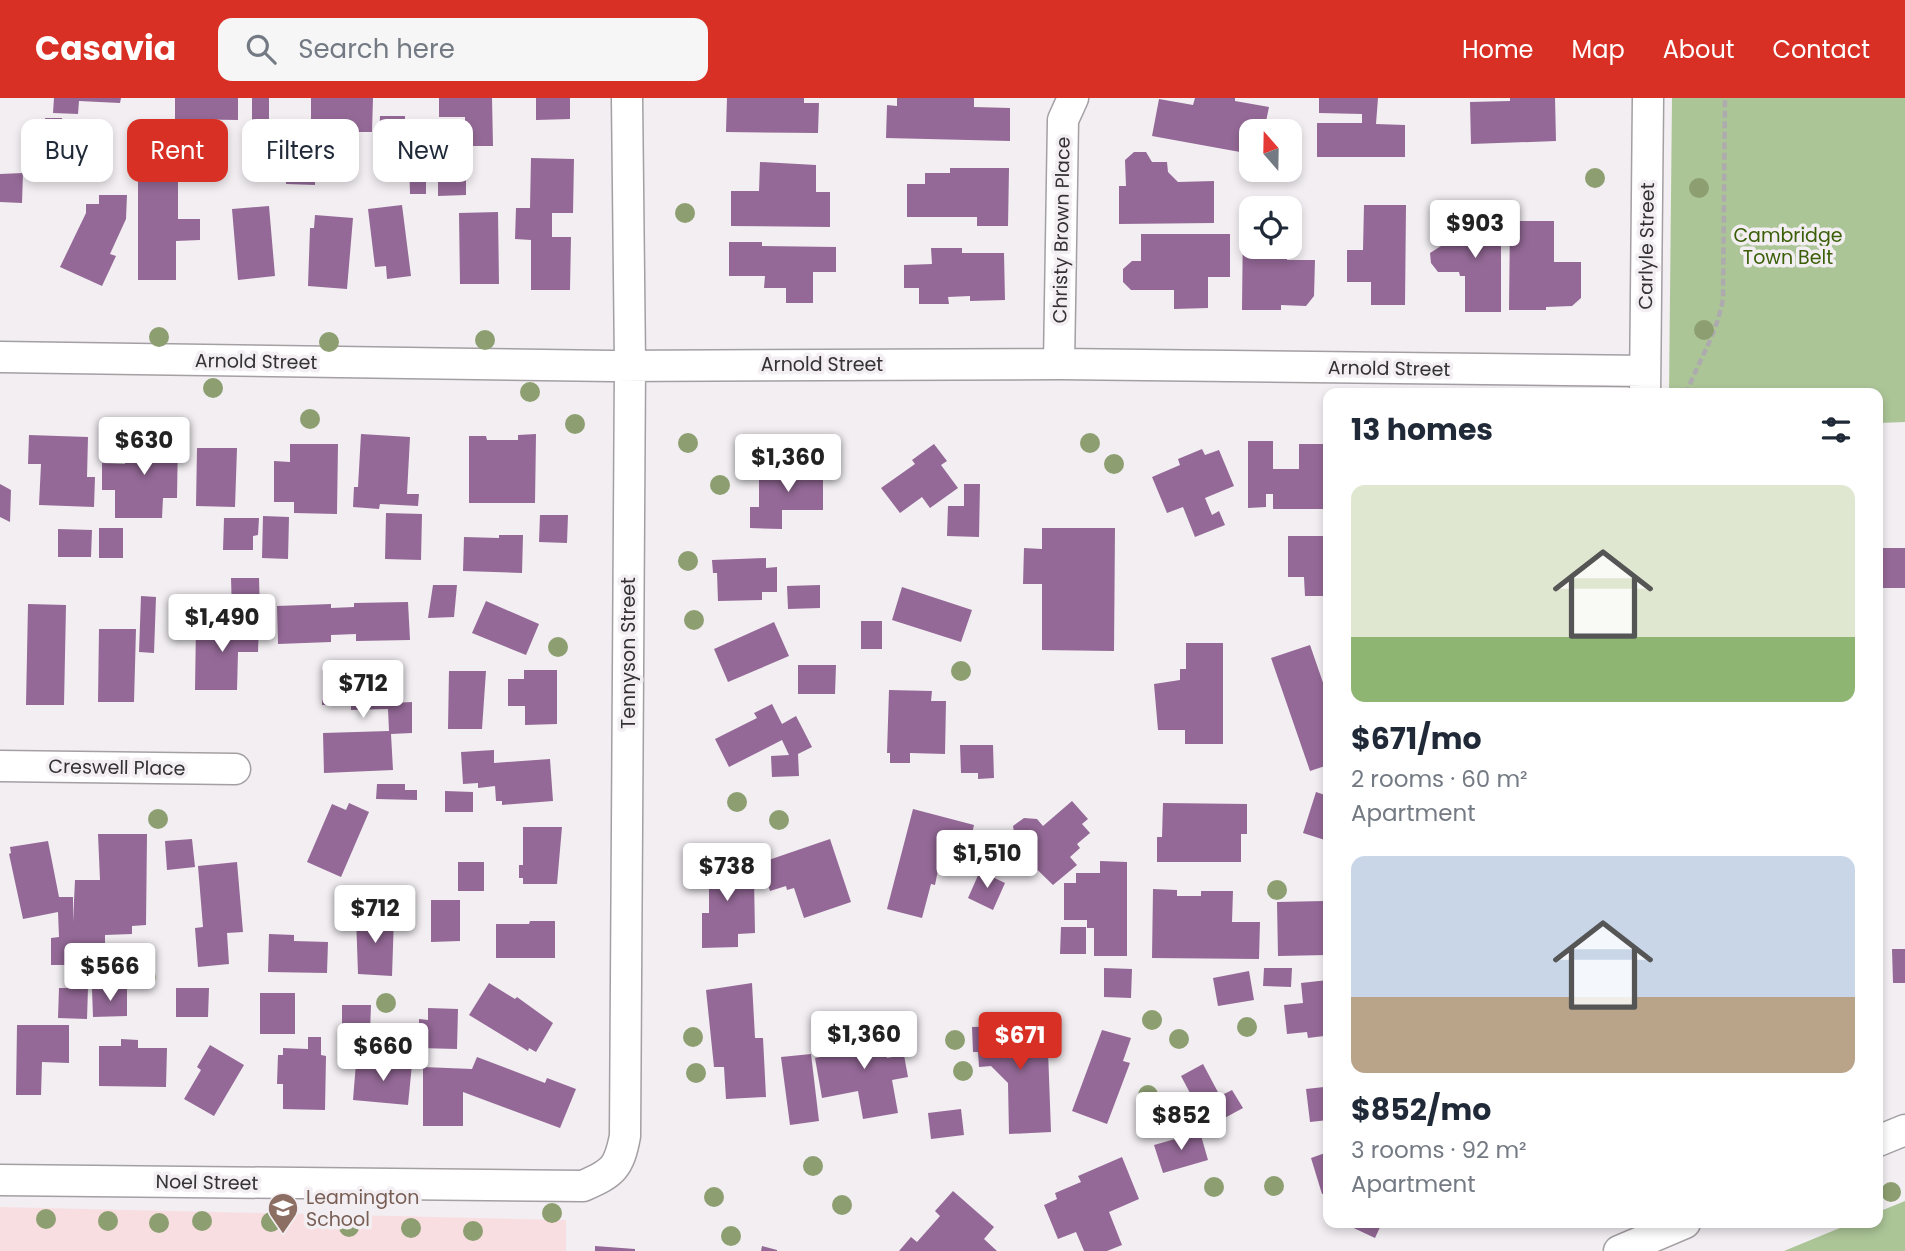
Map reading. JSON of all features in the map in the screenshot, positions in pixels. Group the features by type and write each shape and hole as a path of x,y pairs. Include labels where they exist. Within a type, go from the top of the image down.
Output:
{"street":[{"name":"Tennyson Street","path":"583,1186 604,1177 620,1163 625,1136 631,365 627,98"},
{"name":"Christy Brown Place","path":"1059,364 1063,120 1073,98"},
{"name":"Carlyle Street","path":"1645,383 1648,98"},
{"name":"Arnold Street","path":"0,357 631,365 1059,364 1645,383"},
{"name":"Creswell Place","path":"0,765 235,769"},
{"path":"1883,1140 1905,1130"},
{"name":"Noel Street","path":"0,1180 583,1186"},
{"path":"1619,1251 1673,1228"}],"path":[{"path":"1688,388 1717,327 1723,299 1725,98"}],"shaded area":[{"name":"Leamington School","path":"0,1207 566,1220 566,1251 0,1251"}],"green space":[{"name":"Cambridge Town Belt","path":"1672,98 1905,98 1905,422 1883,423 1883,388 1669,388"},
{"path":"1905,1201 1905,1251 1784,1251 1840,1228 1883,1228 1883,1210"}],"building":[{"path":"54,98 121,98 120,103 79,101 78,114 53,113"},
{"path":"175,98 238,98 238,120 175,119"},
{"path":"252,98 269,98 269,119 252,119"},
{"path":"311,98 373,98 372,132 359,132 359,119 311,119"},
{"path":"439,98 492,98 493,146 473,146 473,119 439,117"},
{"path":"536,98 570,98 570,119 536,120"},
{"path":"727,98 804,98 804,103 819,103 818,133 726,132"},
{"path":"897,98 974,98 974,107 1010,108 1010,141 886,138 887,105 897,106"},
{"path":"1195,98 1235,98 1235,101 1269,107 1266,119 1239,119 1239,152 1152,136 1159,99 1193,105"},
{"path":"1319,98 1378,98 1376,124 1405,125 1405,157 1317,157 1317,123 1362,123 1362,114 1319,113"},
{"path":"1510,98 1555,98 1556,141 1471,144 1470,102 1510,101"},
{"path":"380,116 405,116 405,119 380,119"},
{"path":"1134,152 1146,152 1152,162 1167,162 1168,172 1178,182 1214,181 1214,223 1119,224 1119,186 1126,186 1125,160"},
{"path":"531,158 574,159 573,213 552,213 552,237 571,237 570,290 531,290 531,240 515,239 516,208 530,208"},
{"path":"760,162 816,165 816,192 830,192 830,227 731,226 731,191 759,191"},
{"path":"950,168 1009,168 1008,226 977,226 977,217 907,217 907,184 925,184 925,173 950,173"},
{"path":"21,173 22,203 0,202 0,174"},
{"path":"138,182 178,182 178,219 200,219 200,240 176,241 176,280 138,280"},
{"path":"286,182 315,182 315,185"},
{"path":"410,182 426,182 426,194 410,194"},
{"path":"438,182 466,182 466,195 438,196"},
{"path":"99,195 127,195 126,219 110,254 116,256 102,286 60,267 86,213 86,204 99,204"},
{"path":"402,205 411,276 387,279 386,266 375,267 368,209"},
{"path":"1364,205 1406,205 1405,305 1371,305 1371,282 1347,282 1347,250 1363,250"},
{"path":"269,206 275,276 238,280 232,209"},
{"path":"1474,207 1501,207 1501,312 1465,312 1465,276 1460,276 1459,272 1438,272 1431,263 1430,253 1441,246 1441,231 1474,231"},
{"path":"498,212 499,284 460,284 459,213"},
{"path":"315,215 353,218 347,289 308,286 310,228 314,228"},
{"path":"1510,221 1554,221 1554,262 1581,262 1581,298 1572,306 1546,307 1546,310 1509,310"},
{"path":"1141,234 1230,234 1230,277 1208,277 1208,308 1174,309 1174,290 1131,290 1123,282 1123,269 1132,261 1141,261"},
{"path":"729,242 762,242 762,246 836,247 836,272 813,272 813,303 786,303 786,288 764,288 765,276 729,276"},
{"path":"931,248 962,248 962,253 1004,253 1005,300 970,301 970,296 948,297 949,304 919,304 919,288 904,288 904,265 932,264"},
{"path":"1243,259 1315,260 1314,296 1306,306 1281,305 1281,310 1242,310"},
{"path":"361,434 410,437 407,494 419,494 418,506 380,504 379,509 353,507 354,487 358,487"},
{"path":"536,434 535,503 469,503 469,436 486,436 487,440 518,440 518,435"},
{"path":"29,435 88,437 87,477 95,477 94,507 39,505 41,464 28,464"},
{"path":"126,436 178,436 177,498 163,498 162,518 115,518 115,490 102,490 102,463 125,464"},
{"path":"1248,441 1273,441 1273,469 1299,469 1299,444 1323,444 1323,509 1273,509 1273,494 1266,494 1266,507 1248,508"},
{"path":"290,444 338,444 337,514 294,513 294,502 274,502 274,461 290,462"},
{"path":"934,444 947,461 941,465 958,488 930,508 922,497 900,513 881,488 915,464 912,460"},
{"path":"197,448 237,448 235,507 196,506"},
{"path":"1202,449 1205,455 1219,450 1234,486 1205,498 1212,515 1219,511 1225,525 1195,537 1183,507 1167,513 1152,477 1180,465 1178,459"},
{"path":"798,458 823,459 823,510 782,510 782,529 750,528 750,507 759,507 759,473 797,474"},
{"path":"0,484 11,490 10,522 0,517"},
{"path":"964,484 980,484 979,537 947,536 948,506 964,506"},
{"path":"386,513 422,514 421,560 385,559"},
{"path":"540,515 568,515 567,543 539,542"},
{"path":"263,516 289,517 288,559 262,558"},
{"path":"224,518 259,518 258,535 253,536 253,550 223,550"},
{"path":"99,528 123,528 123,558 99,558"},
{"path":"1042,528 1115,528 1114,651 1042,650 1042,584 1023,584 1024,548 1042,549"},
{"path":"58,529 92,530 91,557 58,557"},
{"path":"499,535 523,535 522,573 463,571 464,537 499,538"},
{"path":"1288,536 1323,536 1323,596 1305,596 1304,577 1288,577"},
{"path":"1883,548 1905,548 1905,588 1883,588"},
{"path":"766,558 766,568 777,567 777,592 762,592 762,600 718,601 717,573 713,573 712,560"},
{"path":"231,578 259,578 260,612 232,612"},
{"path":"433,585 457,585 454,617 428,618"},
{"path":"820,585 820,608 788,609 787,586"},
{"path":"902,587 972,610 961,642 892,620"},
{"path":"141,596 156,597 154,653 139,652"},
{"path":"486,601 539,624 526,655 472,633"},
{"path":"408,602 410,640 356,641 356,634 331,635 331,642 278,644 277,606 331,604 331,608 354,607 354,603"},
{"path":"28,604 66,605 64,705 26,705"},
{"path":"861,621 882,621 882,649 861,649"},
{"path":"774,622 789,656 728,682 714,649"},
{"path":"196,624 259,624 258,652 238,652 237,690 195,690"},
{"path":"99,629 136,629 134,702 98,702"},
{"path":"1186,643 1223,643 1223,744 1185,744 1185,730 1158,730 1154,684 1180,680 1180,669 1186,669"},
{"path":"1310,645 1323,683 1323,767 1310,771 1271,658"},
{"path":"798,665 836,665 835,694 798,694"},
{"path":"391,668 392,703 412,702 412,733 391,734 393,770 324,773 323,733 389,731 388,709 351,710 351,704 322,705 322,670"},
{"path":"524,670 557,670 557,724 525,725 525,706 508,706 508,679 524,679"},
{"path":"449,671 486,671 482,729 448,729"},
{"path":"889,690 932,691 931,701 946,701 945,754 910,753 910,763 890,763 890,753 887,753"},
{"path":"772,704 782,724 796,716 812,747 798,754 799,776 772,777 771,756 789,755 782,740 729,767 715,739 757,718 754,713"},
{"path":"960,745 993,745 994,778 978,779 978,773 961,773"},
{"path":"494,750 494,763 550,759 553,801 502,805 502,801 496,801 495,786 478,788 478,783 463,784 461,752"},
{"path":"377,784 405,784 405,790 417,790 417,800 376,799"},
{"path":"445,791 473,792 473,812 445,812"},
{"path":"1316,792 1323,794 1323,839 1303,833"},
{"path":"1072,801 1088,819 1082,824 1090,833 1077,844 1080,848 1070,857 1077,865 1053,885 1014,847 1016,844 1013,826 1024,818 1037,819 1043,826"},
{"path":"349,803 369,812 341,877 307,862 332,804 346,810"},
{"path":"1163,803 1247,804 1247,834 1241,834 1241,862 1157,862 1157,837 1162,837"},
{"path":"913,809 974,825 971,838 977,839 970,866 953,862 938,870 935,885 931,884 922,918 887,909"},
{"path":"523,827 562,827 557,884 523,884 523,878 519,878 519,865 523,865"},
{"path":"98,834 147,834 146,925 132,926 132,934 105,935 105,974 72,975 72,965 51,965 51,938 59,937 58,912 23,919 9,854 10,847 48,841 59,897 73,897 73,922 75,880 100,880"},
{"path":"192,839 195,867 167,870 165,841"},
{"path":"830,839 851,902 804,918 794,888 787,890 786,886 770,891 760,863"},
{"path":"740,856 740,878 754,878 755,933 738,934 738,947 702,948 702,913 709,913 709,881 704,881 704,857"},
{"path":"1100,861 1127,862 1127,956 1094,956 1094,928 1087,928 1087,920 1064,920 1064,883 1076,883 1076,873 1100,873"},
{"path":"237,862 243,932 227,933 229,964 198,967 195,928 203,927 198,866"},
{"path":"458,862 484,862 484,891 458,891"},
{"path":"980,871 1005,883 993,910 968,898"},
{"path":"1153,889 1177,890 1177,896 1201,896 1201,891 1233,891 1232,922 1260,922 1259,959 1152,958"},
{"path":"431,900 460,900 460,941 431,942"},
{"path":"1323,901 1323,955 1278,956 1277,902"},
{"path":"356,916 394,917 392,976 358,974"},
{"path":"530,921 555,921 555,958 496,958 496,924 529,924"},
{"path":"1061,927 1086,927 1086,954 1060,954"},
{"path":"269,934 294,935 294,941 328,942 327,973 268,972"},
{"path":"1892,949 1905,949 1905,983 1893,983"},
{"path":"1104,968 1132,969 1131,998 1104,997"},
{"path":"1264,968 1292,968 1291,987 1263,986"},
{"path":"1249,971 1254,1000 1218,1006 1213,978"},
{"path":"1323,981 1323,1036 1308,1038 1307,1032 1287,1034 1284,1005 1303,1003 1301,983"},
{"path":"489,983 515,999 517,997 553,1023 536,1052 529,1048 528,1051 469,1015"},
{"path":"752,983 755,1038 763,1038 766,1097 726,1099 724,1067 714,1067 706,990"},
{"path":"59,988 88,988 87,1019 58,1018"},
{"path":"176,988 209,988 208,1017 176,1017"},
{"path":"92,989 127,989 127,1016 93,1017"},
{"path":"260,993 295,993 295,1034 260,1034"},
{"path":"342,1005 371,1005 370,1032 342,1032"},
{"path":"428,1008 458,1009 457,1049 419,1048 419,1019 428,1020"},
{"path":"880,1018 887,1058 904,1055 908,1077 892,1080 898,1113 863,1119 858,1091 822,1098 815,1058 852,1051 847,1024"},
{"path":"1047,1023 1051,1132 1009,1134 1008,1083 991,1066 979,1067 978,1052 973,1052 972,1027 1001,1026 1006,1030 1024,1029 1027,1024"},
{"path":"17,1025 69,1025 69,1063 42,1062 41,1095 16,1095"},
{"path":"1102,1030 1131,1038 1123,1061 1130,1063 1107,1124 1072,1111"},
{"path":"308,1037 321,1037 321,1055 326,1056 325,1110 283,1109 283,1084 277,1084 278,1055 283,1055 283,1048 308,1049"},
{"path":"121,1039 138,1040 138,1048 167,1048 166,1087 99,1086 99,1046 121,1046"},
{"path":"210,1045 244,1065 214,1116 184,1099 201,1070 197,1067"},
{"path":"811,1054 819,1121 790,1125 781,1057"},
{"path":"477,1057 545,1083 547,1078 576,1089 560,1128 463,1092 463,1126 423,1126 423,1067 472,1069"},
{"path":"392,1062 412,1064 408,1105 353,1100 356,1063 391,1066"},
{"path":"1203,1064 1220,1096 1232,1090 1243,1108 1208,1127 1181,1076"},
{"path":"1323,1087 1323,1121 1310,1122 1306,1089"},
{"path":"961,1109 964,1135 931,1139 928,1113"},
{"path":"1200,1132 1208,1160 1163,1173 1154,1145"},
{"path":"1323,1154 1323,1194 1322,1194 1311,1158"},
{"path":"1122,1157 1139,1199 1109,1212 1122,1245 1107,1251 1084,1251 1076,1232 1058,1239 1044,1205 1057,1199 1055,1193 1081,1182 1078,1176"},
{"path":"953,1191 994,1227 984,1239 997,1251 899,1251 911,1237 917,1242 940,1216 935,1211"},
{"path":"1354,1228 1380,1228 1375,1238"},
{"path":"595,1246 635,1249 635,1251 595,1251"},
{"path":"762,1246 777,1250 777,1251 761,1251"}],"place":[{"name":"Leamington School","path":"283,1235"}]}
